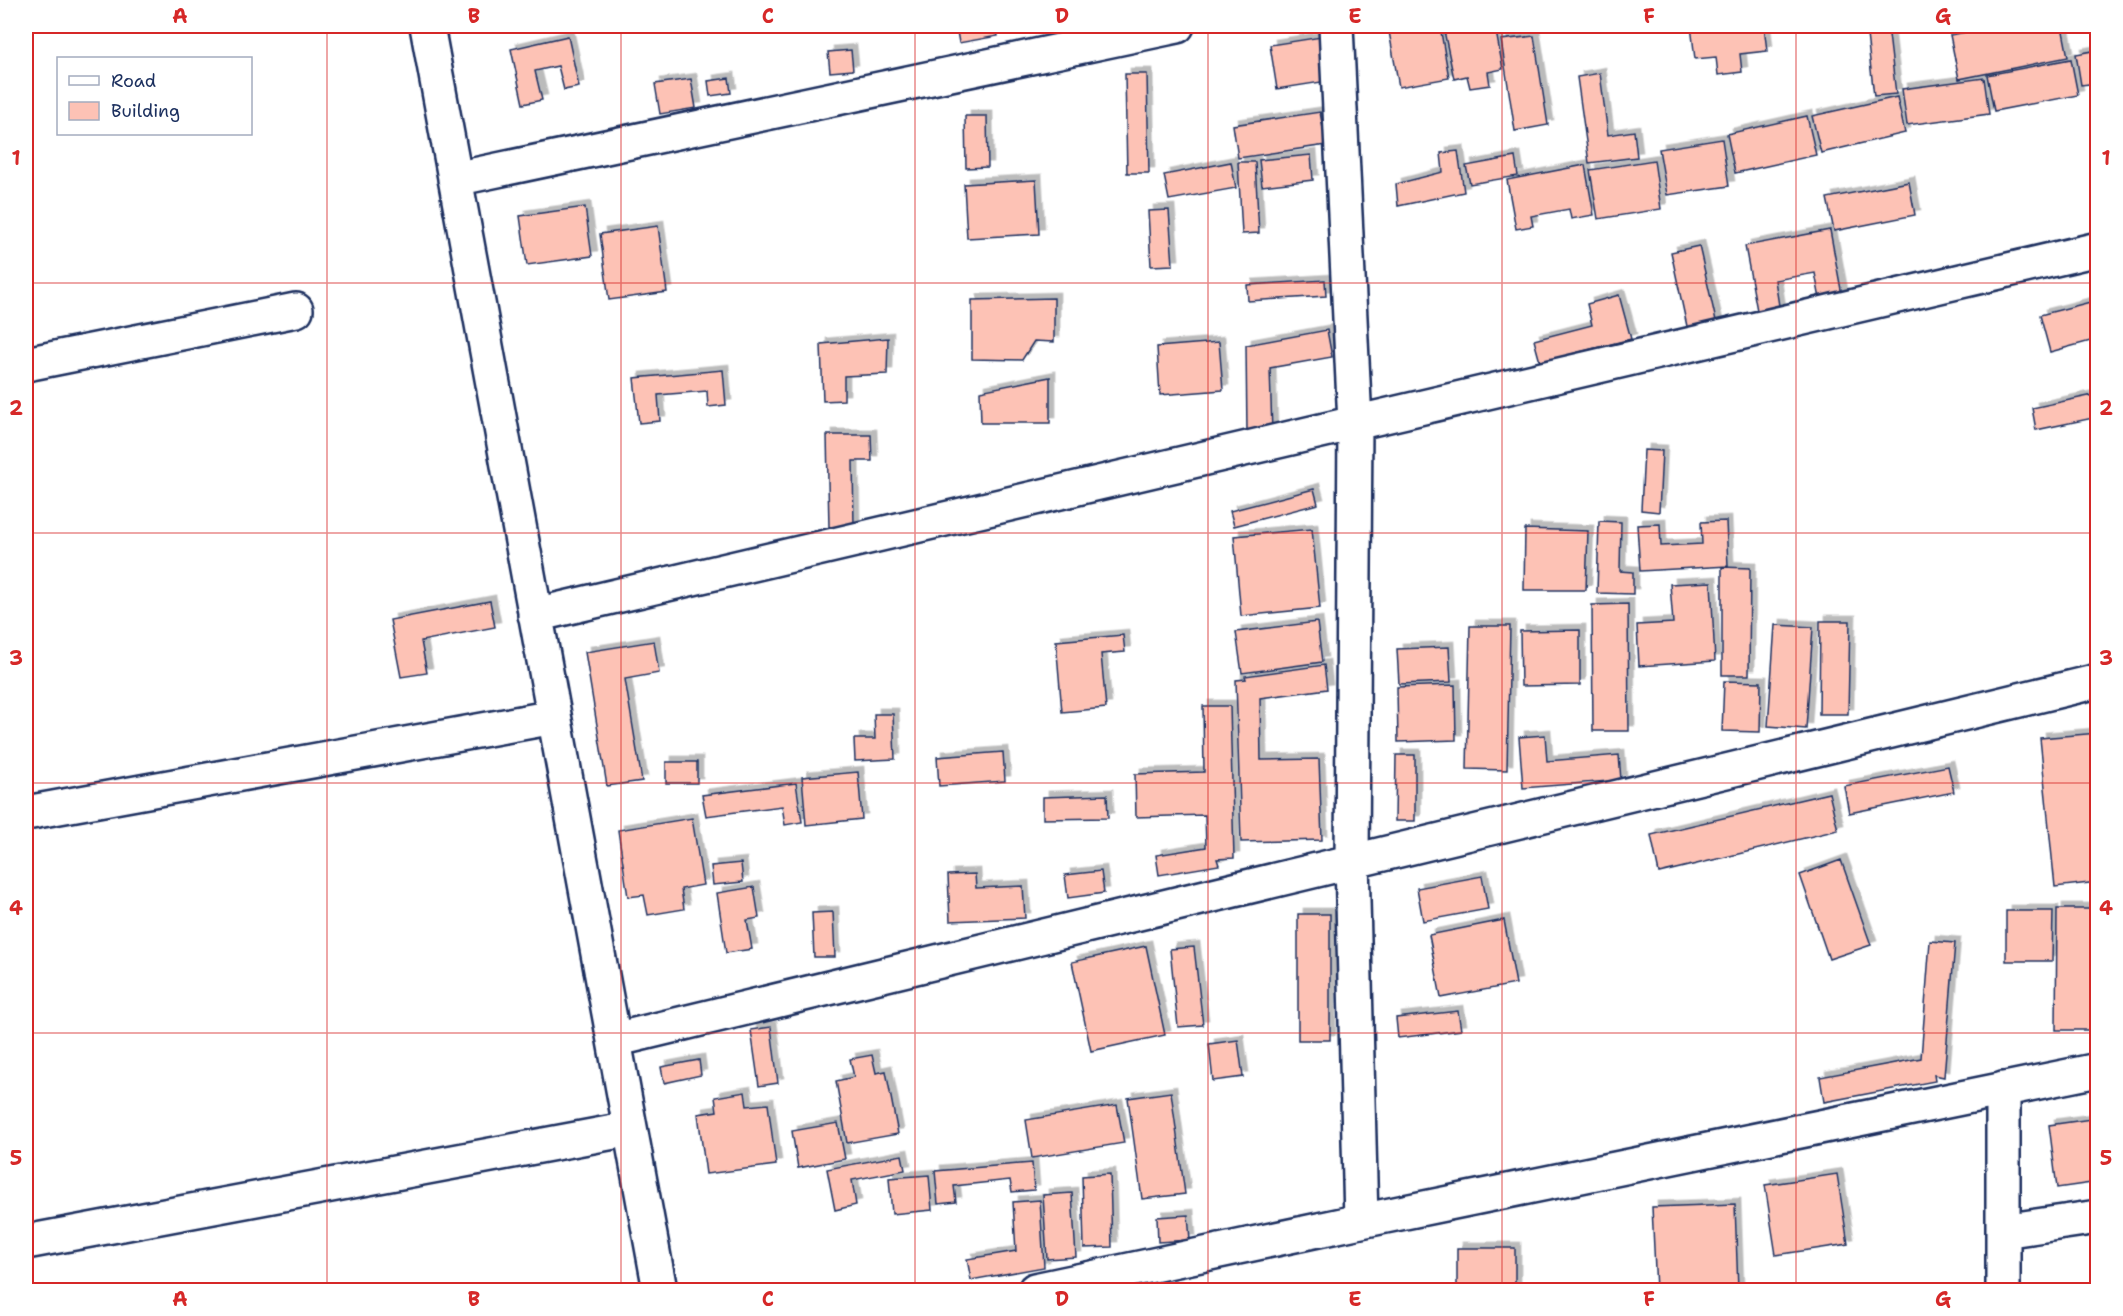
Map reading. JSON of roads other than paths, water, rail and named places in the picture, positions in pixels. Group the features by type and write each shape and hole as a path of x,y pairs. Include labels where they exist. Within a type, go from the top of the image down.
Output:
{"street":[{"path":"426,26 660,1290"},
{"path":"455,179 1177,26"},
{"path":"1336,26 1355,423 1352,860 1361,1221"},
{"path":"536,615 2097,249"},
{"path":"26,364 296,310"},
{"path":"614,1040 2097,681"},
{"path":"26,813 554,717"},
{"path":"1035,1290 2097,1070"},
{"path":"2003,1089 2003,1290"},
{"path":"26,1242 630,1129"},
{"path":"2003,1230 2097,1217"}]}
